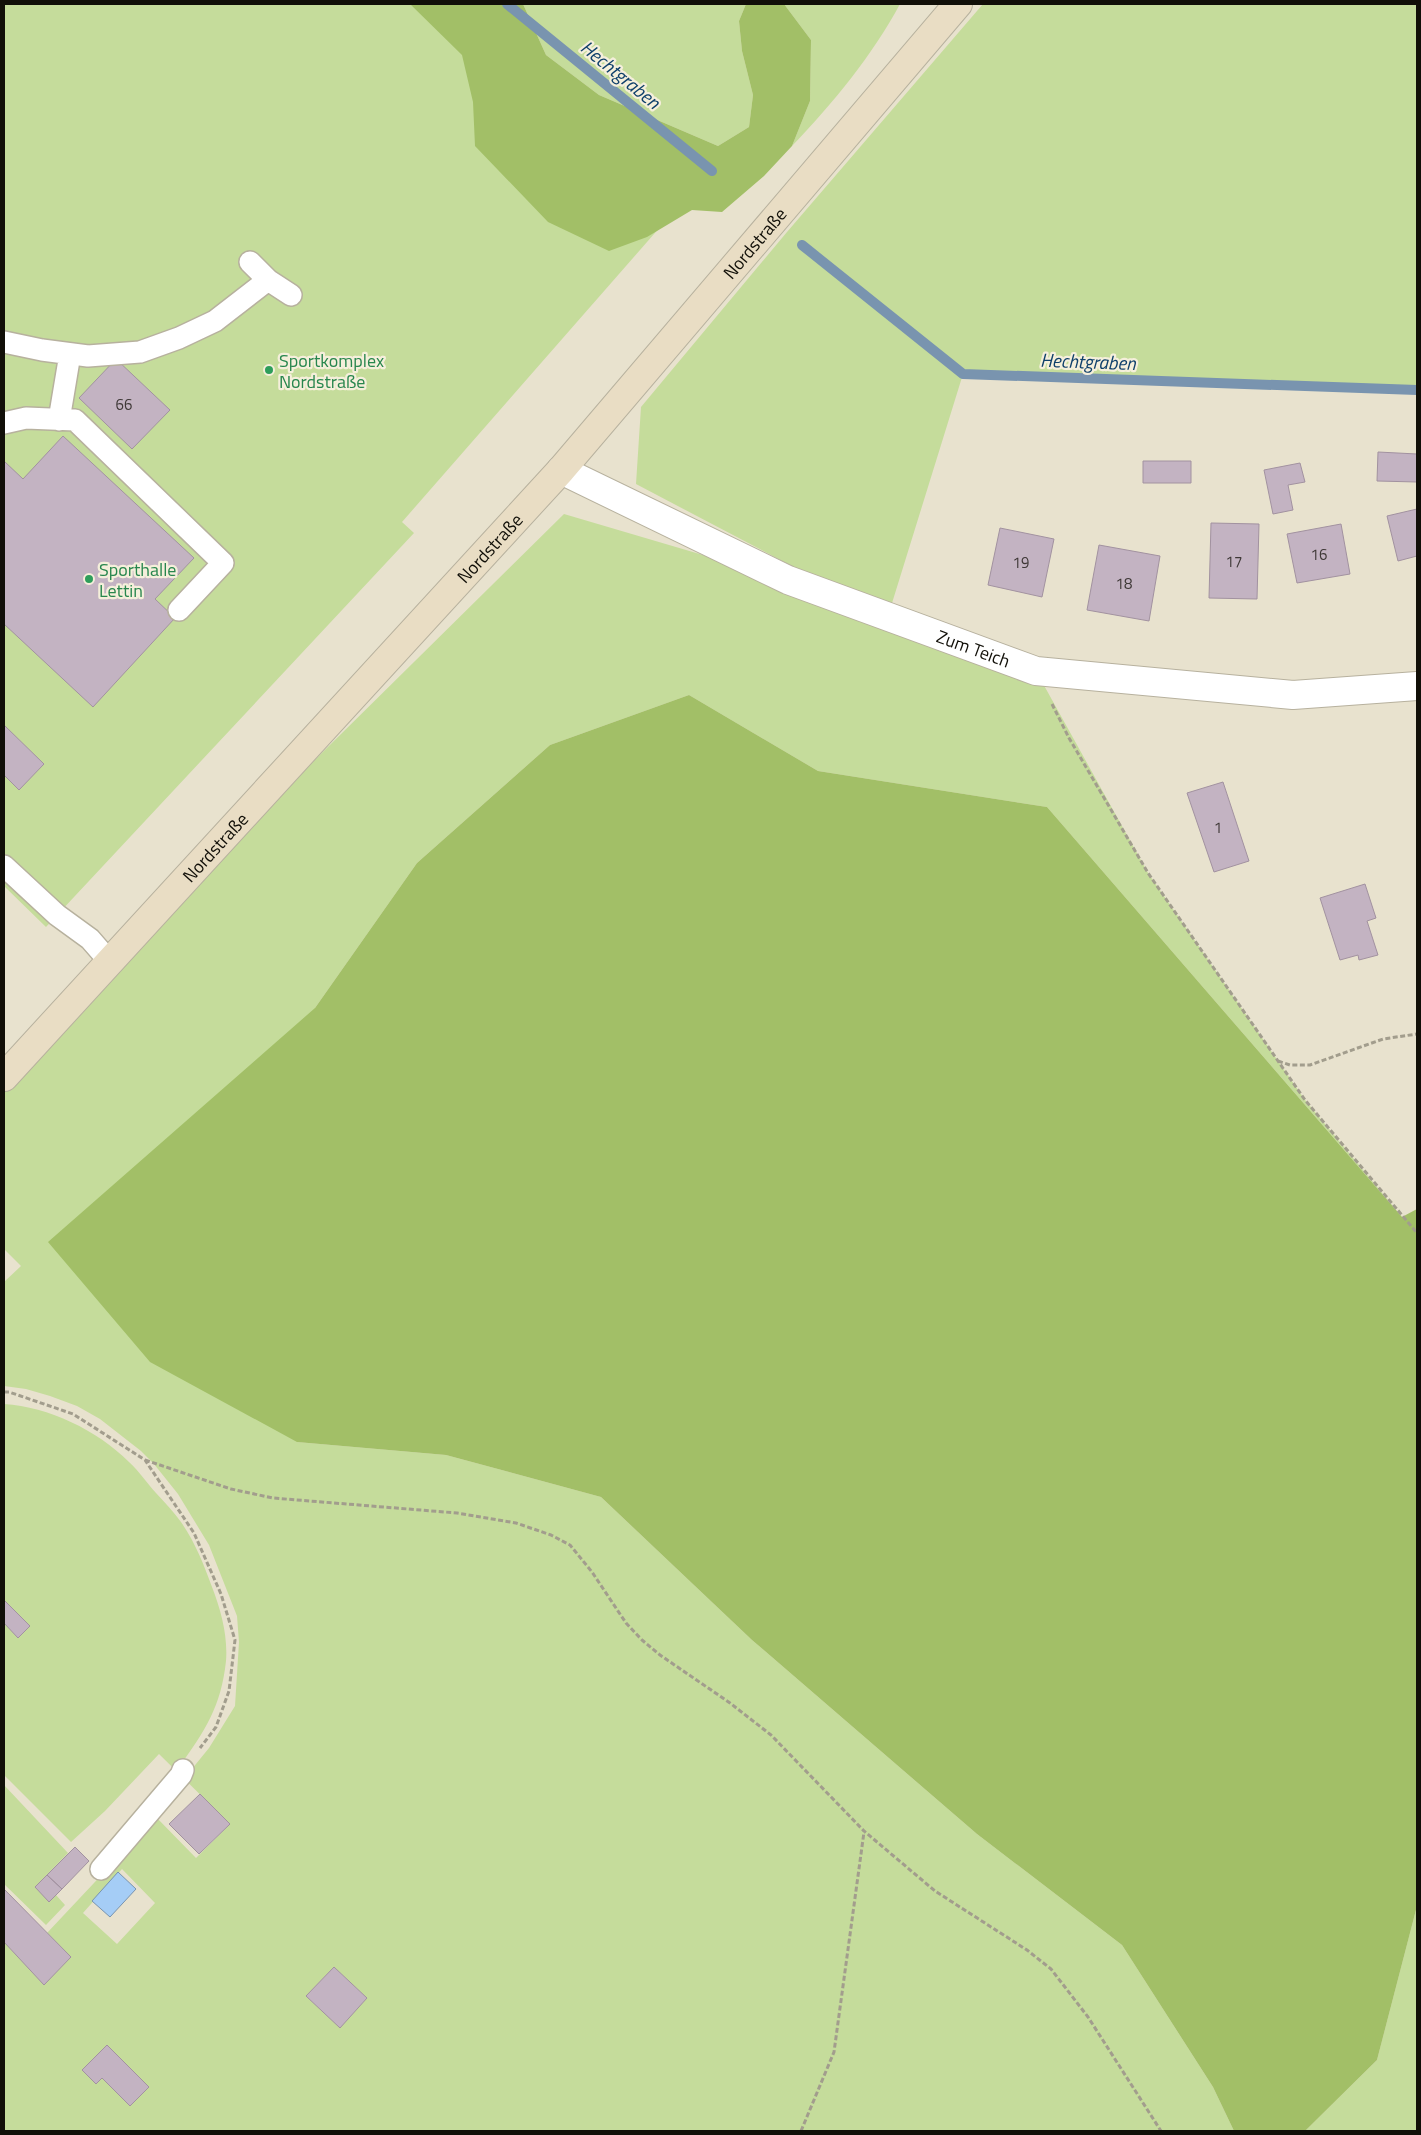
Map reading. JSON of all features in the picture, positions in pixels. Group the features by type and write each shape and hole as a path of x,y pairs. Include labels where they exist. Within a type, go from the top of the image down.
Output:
{"street":[{"name":"Nordstraße","path":"4,1077 562,470 958,4"},
{"name":"Zum Teich","path":"562,470 788,580 1036,671 1293,695 1417,686"}],"lane":[{"path":"250,262 268,280 291,295"},
{"path":"4,342 88,356 140,352 179,338 215,320 268,280"},
{"path":"59,420 70,354"},
{"path":"4,423 26,418 74,420 223,563 179,610"},
{"path":"4,866 58,915 90,938 110,962"},
{"path":"101,1869 181,1776 183,1770"}],"path":[{"path":"1036,671 1069,738 1148,873 1305,1100 1417,1233"},
{"path":"1278,1061 1290,1065 1310,1065 1383,1039 1417,1034"},
{"path":"4,1392 9,1392 73,1414 145,1460 230,1489 272,1498 309,1502 457,1513 516,1523 552,1535 570,1545 583,1559 626,1623 642,1640 771,1735 864,1831 935,1892 1027,1950 1052,1969 1088,2017 1161,2131"},
{"path":"145,1460 194,1533 221,1594 235,1640 229,1691 216,1727 183,1770"},
{"path":"801,2131 834,2052 864,1831"}],"green space":[{"name":"Sportkomplex Nordstraße","path":"4,4 414,4 668,218 402,522 414,533 46,927 4,886"},
{"path":"410,4 523,4 546,55 599,95 718,146 749,127 753,95 742,51 739,21 746,4 784,4 811,40 810,101 792,146 764,176 722,212 692,210 647,237 609,251 548,222 475,146 473,102 462,55"},
{"path":"523,4 746,4 739,21 742,51 753,95 749,127 718,146 599,95 546,55"},
{"path":"784,4 900,4 877,42 851,78 792,146 810,101 811,40"},
{"path":"983,4 1417,4 1417,390 963,374 888,616 1036,671 1148,873 1305,1100 1402,1217 1047,807 818,771 689,695 550,745 417,863 315,1008 297,1442 446,1455 601,1497 752,1640 977,1834 1122,1945 1213,2087 1234,2131 4,2131 4,1942 44,1984 71,1957 47,1933 156,1817 196,1858 230,1824 159,1754 105,1811 71,1842 4,1775 4,1623 18,1637 30,1626 4,1600 4,1404 21,1406 55,1415 87,1430 116,1450 136,1469 178,1518 195,1546 206,1570 223,1623 226,1661 224,1677 216,1705 197,1742 179,1767 187,1775 209,1748 235,1706 239,1642 237,1616 209,1545 178,1494 154,1464 141,1451 100,1419 77,1406 26,1389 4,1386 4,1282 21,1266 4,1249 4,1077 110,962 564,514 788,580 883,614 636,484 641,407 787,232","holes":["122,1869 155,1903 117,1944 83,1913","334,1967 367,1998 340,2027 306,1996","107,2045 149,2087 130,2106 102,2078 96,2084 83,2070"]},
{"path":"689,695 818,771 1047,807 1402,1217 1417,1209 1417,1906 1377,2060 1305,2131 1234,2131 1213,2087 1122,1945 977,1834 752,1640 601,1497 446,1455 297,1442 150,1362 48,1242 315,1008 417,863 550,745"},
{"path":"4,1785 68,1853 35,1887 49,1901 56,1895 65,1905 46,1925 4,1884"},
{"path":"1417,1906 1417,2131 1305,2131 1377,2060"}],"water":[{"path":"118,1872 136,1889 110,1917 92,1901"}],"building":[{"path":"116,359 170,410 132,449 79,398"},
{"name":"Sporthalle Lettin","path":"63,436 194,558 155,599 175,618 93,707 4,624 4,461 23,479"},
{"path":"1378,452 1417,454 1417,482 1377,481"},
{"path":"1143,461 1191,461 1191,483 1143,483"},
{"path":"1300,463 1305,482 1288,485 1293,510 1273,514 1264,470"},
{"path":"1417,509 1417,556 1398,561 1387,516"},
{"path":"1211,523 1259,524 1257,599 1209,598"},
{"path":"1341,524 1350,574 1297,583 1287,534"},
{"path":"1000,528 1054,539 1042,597 988,585"},
{"path":"1099,545 1160,556 1149,621 1087,610"},
{"path":"4,725 44,764 19,790 4,775"},
{"path":"1223,782 1249,861 1214,872 1187,793"},
{"path":"1365,884 1376,918 1367,921 1378,955 1359,960 1358,955 1340,960 1320,898"},
{"path":"4,1600 30,1626 18,1638 4,1623"},
{"path":"200,1794 230,1824 199,1854 169,1824"},
{"path":"75,1847 89,1861 62,1889 47,1875"},
{"path":"47,1875 62,1889 49,1902 35,1887"},
{"path":"4,1889 71,1957 44,1985 4,1942"},
{"path":"334,1967 367,1998 340,2028 306,1996"},
{"path":"107,2045 149,2087 130,2106 102,2078 96,2084 82,2070"}],"waterway":[{"name":"Hechtgraben","path":"507,4 712,171"},
{"name":"Hechtgraben","path":"802,245 963,374 1417,390"}],"place":[{"name":"Sportkomplex Nordstraße","path":"269,370"},
{"name":"Sporthalle Lettin","path":"89,579"}]}
